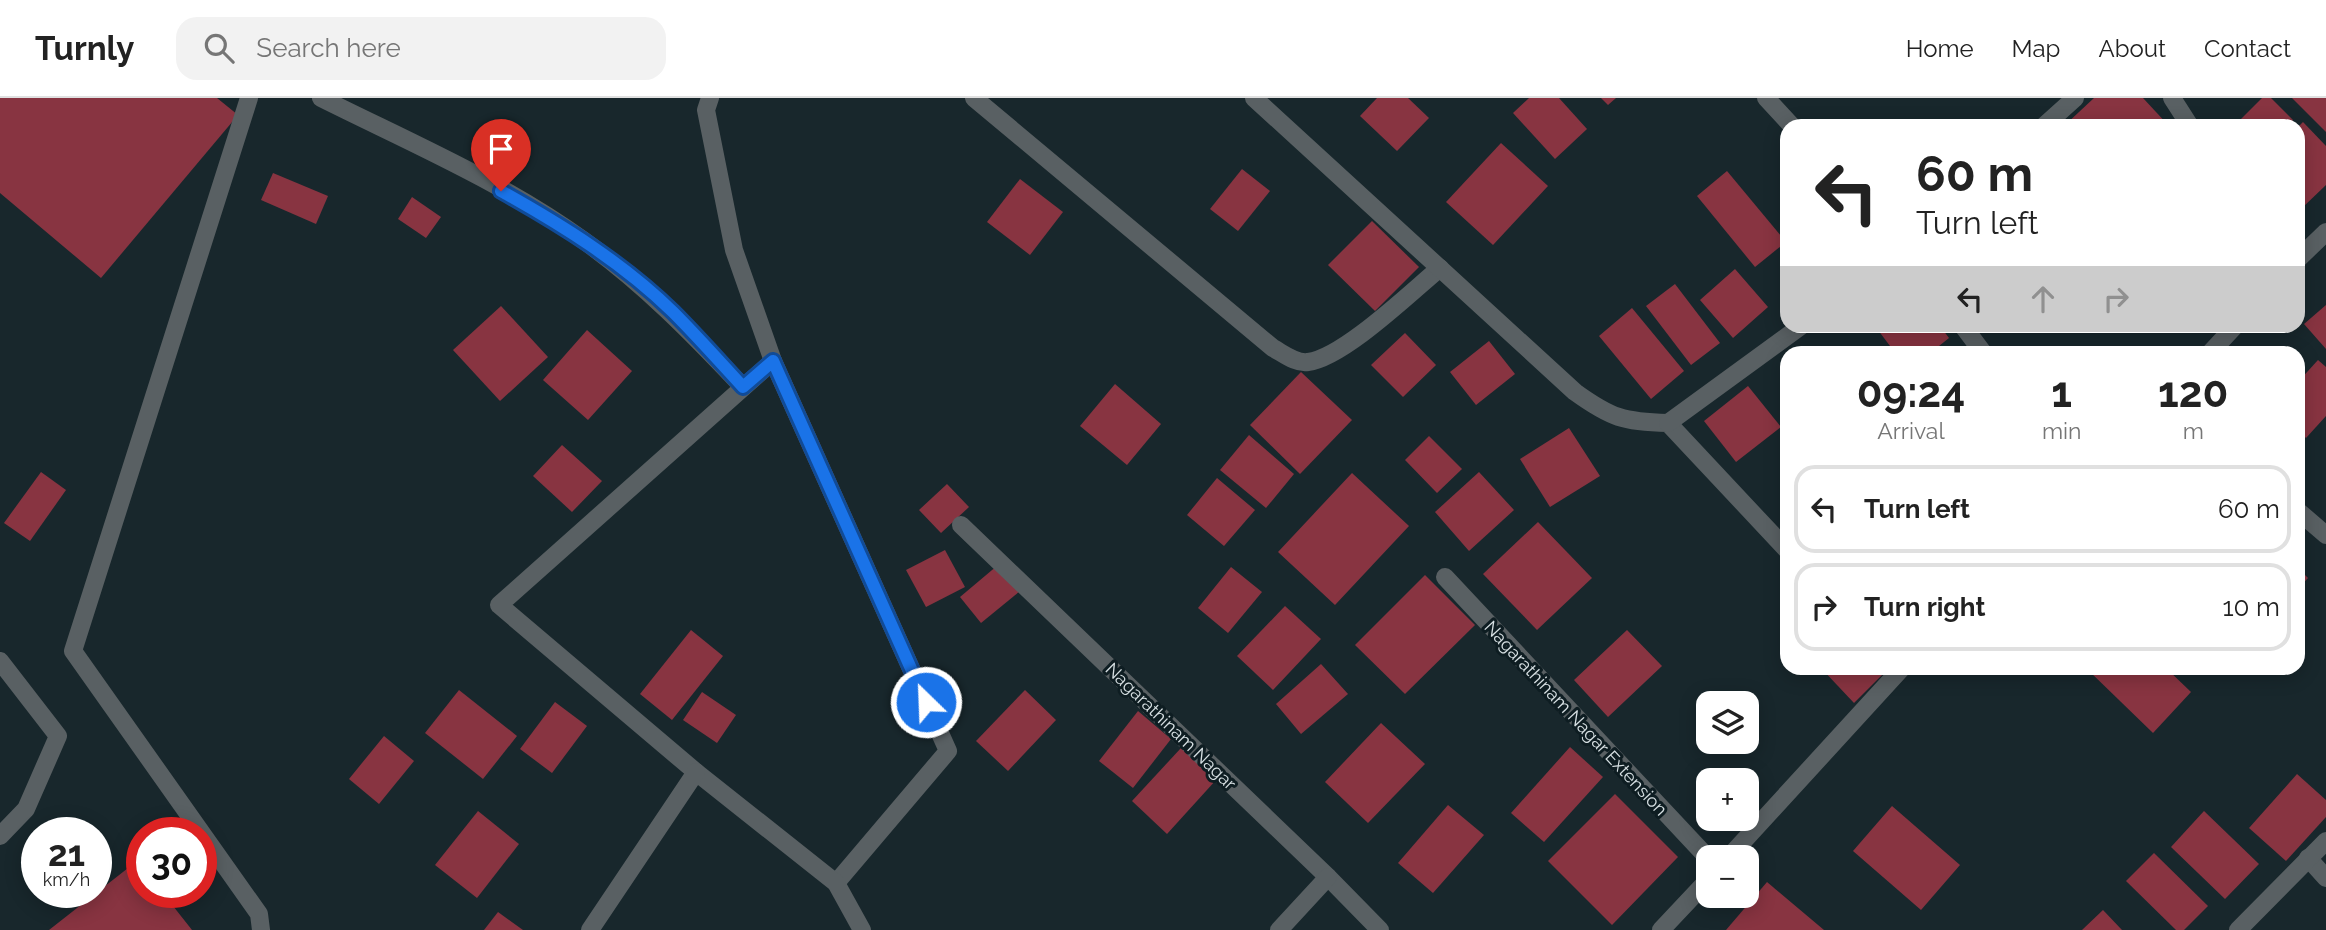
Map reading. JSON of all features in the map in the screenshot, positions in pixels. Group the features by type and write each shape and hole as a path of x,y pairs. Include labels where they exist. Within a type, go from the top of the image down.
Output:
{"street":[{"path":"249,98 73,650 259,914 261,930"},
{"path":"321,98 453,164 581,238 671,311 743,387"},
{"path":"710,98 706,110 734,250 773,361 948,751 836,883"},
{"path":"974,98 1273,348 1293,360 1306,363 1341,348 1440,268"},
{"path":"1254,98 1575,392 1598,408 1627,422 1668,423 1791,333"},
{"path":"1766,98 1786,119"},
{"path":"2052,119 2075,98"},
{"path":"2172,98 2186,119"},
{"path":"2305,252 2326,232"},
{"path":"2216,346 2228,333"},
{"path":"773,361 499,605 696,772 836,883 857,928"},
{"path":"1668,423 1780,543"},
{"path":"2305,517 2326,535"},
{"name":"Nagarathinam Nagar","path":"961,525 1380,930"},
{"name":"Nagarathinam Nagar Extension","path":"1445,577 1696,845"},
{"path":"0,660 58,736 26,809 0,836"},
{"path":"1740,845 1895,675"},
{"path":"590,930 696,772"},
{"path":"2238,930 2326,841"},
{"path":"2308,858 2326,878"},
{"path":"1279,930 1328,877"},
{"path":"1661,930 1696,893"}],"building":[{"path":"0,98 217,98 238,115 101,278 0,193"},
{"path":"1377,98 1408,98 1429,118 1397,151 1360,116"},
{"path":"1529,98 1559,98 1587,129 1555,159 1513,113"},
{"path":"1601,98 1616,98 1608,105"},
{"path":"2094,98 2143,98 2162,119 2072,119"},
{"path":"2262,98 2271,98 2292,119 2241,119"},
{"path":"2292,98 2326,98 2326,132"},
{"path":"2305,124 2326,146 2326,185 2305,205"},
{"path":"1501,143 1548,186 1493,245 1446,202"},
{"path":"1242,169 1270,191 1238,231 1210,209"},
{"path":"1727,171 1780,235 1780,247 1755,267 1697,196"},
{"path":"273,173 328,196 316,224 261,200"},
{"path":"1020,179 1063,212 1030,255 987,222"},
{"path":"412,197 441,217 426,238 398,219"},
{"path":"1372,221 1419,267 1375,311 1328,265"},
{"path":"1735,269 1768,307 1733,338 1700,300"},
{"path":"1675,284 1720,343 1691,365 1646,306"},
{"path":"2326,305 2326,349 2305,325"},
{"path":"501,306 548,357 500,401 453,350"},
{"path":"1632,308 1684,371 1651,399 1599,336"},
{"path":"587,330 632,371 588,420 543,380"},
{"path":"1405,333 1436,365 1403,397 1371,365"},
{"path":"1880,333 1945,333 1949,338 1939,346 1890,346"},
{"path":"1489,341 1515,374 1476,405 1450,372"},
{"path":"2318,360 2326,367 2326,416 2306,438 2305,437 2305,374"},
{"path":"1301,372 1352,420 1300,474 1250,425"},
{"path":"1115,384 1161,424 1127,465 1080,426"},
{"path":"1748,386 1780,428 1736,462 1704,421"},
{"path":"1569,428 1600,476 1550,507 1520,459"},
{"path":"1249,435 1294,474 1266,508 1220,470"},
{"path":"1429,436 1462,469 1437,493 1405,460"},
{"path":"562,445 602,481 572,512 533,476"},
{"path":"41,472 66,490 30,541 4,523"},
{"path":"1479,472 1514,510 1469,551 1435,512"},
{"path":"1352,473 1409,526 1335,605 1278,552"},
{"path":"1217,478 1255,510 1224,546 1187,515"},
{"path":"947,484 969,507 941,533 919,510"},
{"path":"1538,522 1592,578 1537,630 1483,574"},
{"path":"945,550 965,587 926,607 906,570"},
{"path":"998,565 1020,591 981,623 960,597"},
{"path":"1231,567 1262,592 1228,633 1198,608"},
{"path":"1425,575 1475,625 1405,694 1355,645"},
{"path":"1285,606 1321,639 1273,690 1237,656"},
{"path":"691,630 723,656 672,720 640,694"},
{"path":"1627,630 1662,666 1608,717 1574,680"},
{"path":"1321,664 1348,694 1301,734 1276,704"},
{"path":"1828,675 1882,675 1854,703"},
{"path":"2093,675 2173,675 2191,692 2153,733"},
{"path":"459,690 517,736 483,779 425,733"},
{"path":"1025,690 1056,720 1008,771 976,741"},
{"path":"702,692 736,715 717,743 683,720"},
{"path":"555,702 587,726 552,773 520,749"},
{"path":"1138,711 1171,739 1133,788 1099,761"},
{"path":"1381,723 1425,764 1368,823 1325,782"},
{"path":"384,736 414,761 379,804 349,779"},
{"path":"1570,747 1603,777 1544,842 1511,813"},
{"path":"1181,748 1216,780 1167,834 1132,801"},
{"path":"2297,774 2326,800 2326,817 2286,861 2249,828"},
{"path":"1615,794 1678,857 1612,925 1548,861"},
{"path":"1448,805 1484,835 1433,893 1398,863"},
{"path":"1892,806 1960,865 1921,910 1853,851"},
{"path":"478,811 519,844 477,898 435,865"},
{"path":"2204,811 2259,864 2225,899 2171,847"},
{"path":"2154,853 2208,906 2184,930 2176,930 2126,881"},
{"path":"126,870 126,908 175,908 192,930 49,930 77,908 112,908 112,881"},
{"path":"1767,882 1824,930 1726,930 1745,908 1759,908 1759,891"},
{"path":"2103,910 2122,930 2082,930"},
{"path":"498,912 523,930 484,930"}],"route":[{"path":"501,191 581,238 630,276 671,311 743,387 773,361 926,702"}]}
